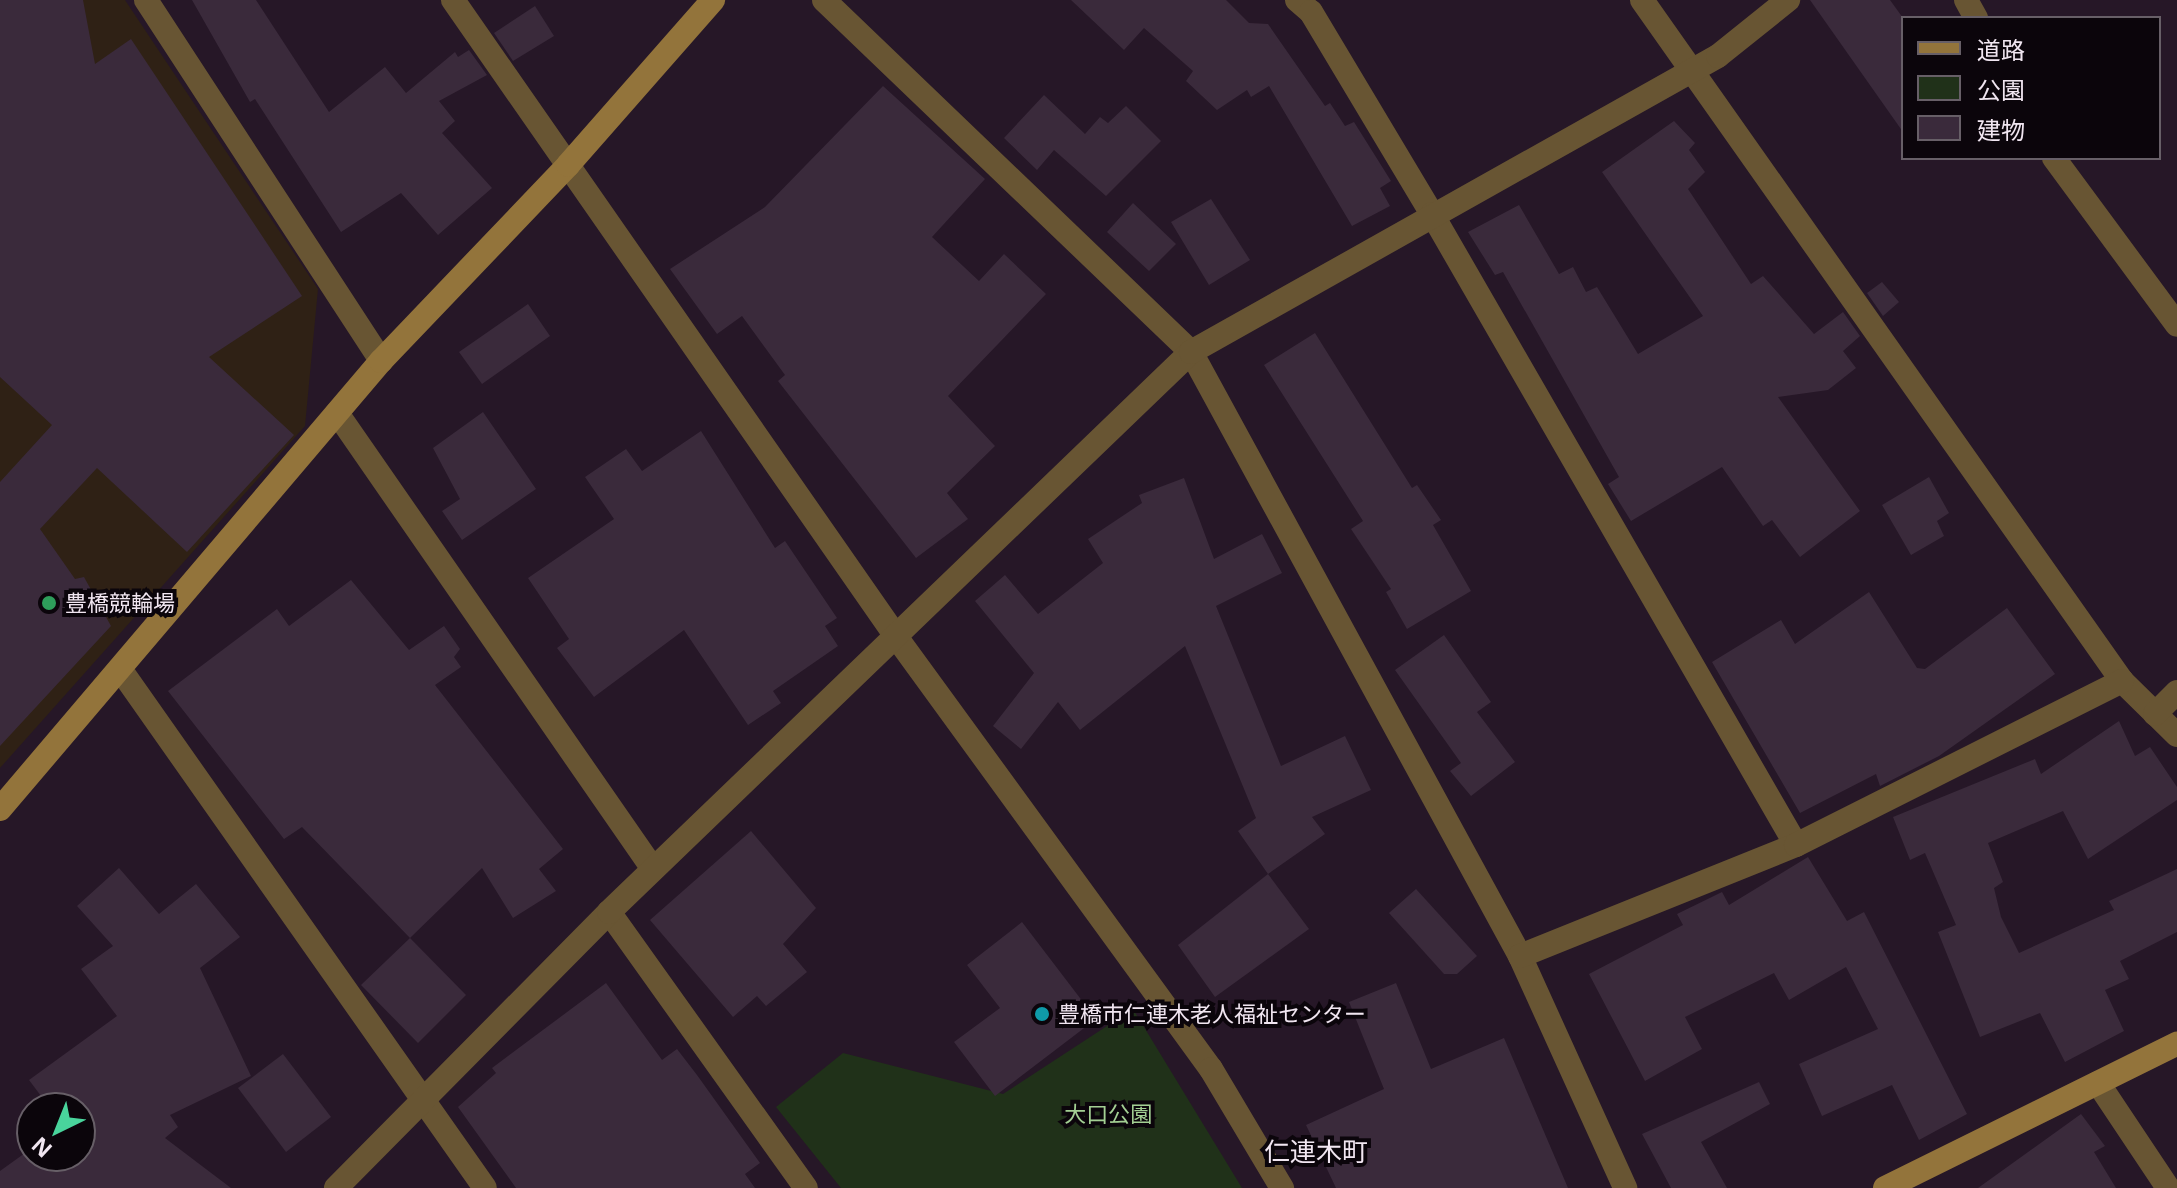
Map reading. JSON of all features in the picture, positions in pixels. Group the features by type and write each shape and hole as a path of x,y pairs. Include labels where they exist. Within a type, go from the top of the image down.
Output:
{"street":[{"path":"146,0 381,361"},
{"path":"453,0 897,638 1211,1069 1282,1188"},
{"path":"0,809 381,361 568,165 713,0"},
{"path":"824,0 1191,352 1520,956 1625,1188"},
{"path":"1297,0 1311,12 1432,214 1796,845"},
{"path":"1642,0 2122,681 2177,735"},
{"path":"336,1188 423,1104 609,912 1191,352 1432,214 1690,72 1788,0"},
{"path":"2055,160 2177,325"},
{"path":"337,413 653,869"},
{"path":"120,669 485,1188"},
{"path":"1520,956 1796,845 2122,681"},
{"path":"2155,714 2177,692"},
{"path":"609,912 806,1188"},
{"path":"1885,1188 2177,1044"},
{"path":"2098,1083 2168,1188"}],"shaded area":[{"path":"0,0 125,0 318,289 305,426 0,768"}],"green space":[{"name":"大口公園","path":"1133,1009 1242,1188 841,1188 776,1107 843,1053 1003,1094"}],"building":[{"path":"0,0 83,0 95,64 131,39 302,296 209,357 294,435 187,552 97,468 40,529 75,579 84,577 111,626 0,746 0,482 52,425 0,377"},
{"path":"192,0 256,0 329,112 385,67 406,93 455,52 458,57 469,50 487,75 439,101 455,121 442,133 492,188 438,235 401,193 341,232 255,99 250,102"},
{"path":"1071,0 1226,0 1249,23 1268,24 1325,106 1330,103 1345,126 1354,122 1391,181 1380,188 1390,206 1352,226 1269,86 1251,97 1247,90 1217,110 1186,81 1193,71 1144,28 1124,50"},
{"path":"1810,0 1890,0 1902,16 1901,129"},
{"path":"535,6 554,36 513,61 494,33"},
{"path":"883,86 985,179 932,237 979,281 1004,254 1046,294 948,396 995,446 947,493 968,519 916,558 778,381 785,375 742,316 717,334 670,269 765,207"},
{"path":"1044,95 1085,134 1100,117 1108,123 1126,106 1161,141 1106,196 1054,150 1037,170 1004,138"},
{"path":"1674,121 1695,143 1689,150 1705,172 1688,189 1751,284 1763,276 1814,334 1843,312 1860,336 1843,351 1856,368 1828,390 1778,397 1860,511 1800,557 1772,520 1763,526 1722,467 1631,521 1608,484 1619,477 1503,272 1495,275 1468,232 1519,205 1559,274 1573,267 1586,292 1597,287 1638,354 1703,316 1602,172"},
{"path":"1211,199 1250,260 1209,285 1171,222"},
{"path":"1133,203 1176,244 1149,271 1107,232"},
{"path":"1882,282 1899,302 1883,316 1867,293"},
{"path":"528,304 550,336 482,384 459,352"},
{"path":"1315,333 1412,488 1417,485 1441,520 1433,525 1471,591 1407,629 1386,592 1391,589 1351,529 1363,521 1264,365"},
{"path":"483,412 536,489 462,540 442,511 460,499 433,448"},
{"path":"701,431 775,548 785,541 837,618 825,626 838,646 773,691 781,703 748,725 684,630 594,697 557,648 569,639 528,578 614,519 585,477 626,449 642,471"},
{"path":"1929,477 1949,513 1937,521 1944,536 1911,555 1882,505"},
{"path":"1184,478 1214,559 1262,534 1282,573 1216,606 1281,766 1345,736 1371,790 1312,817 1325,834 1268,874 1238,831 1256,818 1185,646 1080,730 1058,702 1021,749 993,726 1034,673 975,601 1005,575 1038,614 1103,563 1088,539 1142,503 1139,495"},
{"path":"351,580 409,650 444,626 460,649 454,657 461,667 435,685 563,849 539,869 556,891 513,918 482,868 410,938 302,827 284,839 168,691 277,609 289,626"},
{"path":"1869,592 1917,668 1925,669 2007,608 2055,674 1939,756 1880,786 1876,774 1800,813 1712,662 1781,620 1795,644"},
{"path":"1444,635 1491,702 1477,712 1515,762 1471,796 1450,771 1461,763 1395,670"},
{"path":"2119,721 2135,756 2150,747 2177,787 2177,800 2088,859 2063,811 1988,843 2003,882 1994,888 2001,917 2019,953 2114,910 2109,901 2177,869 2177,932 2120,961 2129,979 2105,990 2124,1031 2065,1062 2040,1013 1980,1037 1938,932 1956,925 1925,853 1910,860 1893,817 2035,759 2041,774"},
{"path":"751,831 816,908 783,944 807,972 766,1006 757,996 733,1017 650,920"},
{"path":"1808,857 1847,921 1864,912 1967,1114 1919,1140 1892,1085 1822,1116 1799,1064 1878,1029 1846,967 1789,1000 1774,973 1685,1017 1702,1049 1645,1081 1589,974 1683,925 1677,914 1722,892 1729,905"},
{"path":"119,868 159,914 196,884 240,937 200,968 251,1076 170,1115 178,1127 165,1138 231,1188 0,1188 0,1171 16,1160 16,1172 96,1172 96,1092 38,1092 29,1080 117,1016 81,969 113,946 77,906"},
{"path":"1268,874 1309,929 1215,997 1178,945"},
{"path":"1416,889 1477,956 1457,974 1444,974 1389,913"},
{"name":"豊橋市仁連木老人福祉センター","path":"1022,922 1096,1019 995,1096 954,1042 1000,1008 967,965"},
{"path":"410,938 466,995 418,1043 361,985"},
{"path":"606,983 662,1060 677,1049 697,1075 760,1163 745,1174 755,1188 516,1188 458,1107 496,1073 492,1068"},
{"path":"1396,983 1431,1069 1504,1038 1568,1188 1336,1188 1306,1125 1384,1089 1349,1002"},
{"path":"283,1054 331,1117 286,1152 238,1088"},
{"path":"1759,1082 1770,1104 1701,1142 1727,1188 1671,1188 1642,1134"},
{"path":"2081,1114 2105,1146 2094,1152 2116,1188 1978,1188"}],"place":[{"name":"豊橋競輪場","path":"49,603"},
{"name":"豊橋市仁連木老人福祉センター","path":"1042,1014"}],"district":[{"name":"仁連木町","path":"1316,1152"}]}
